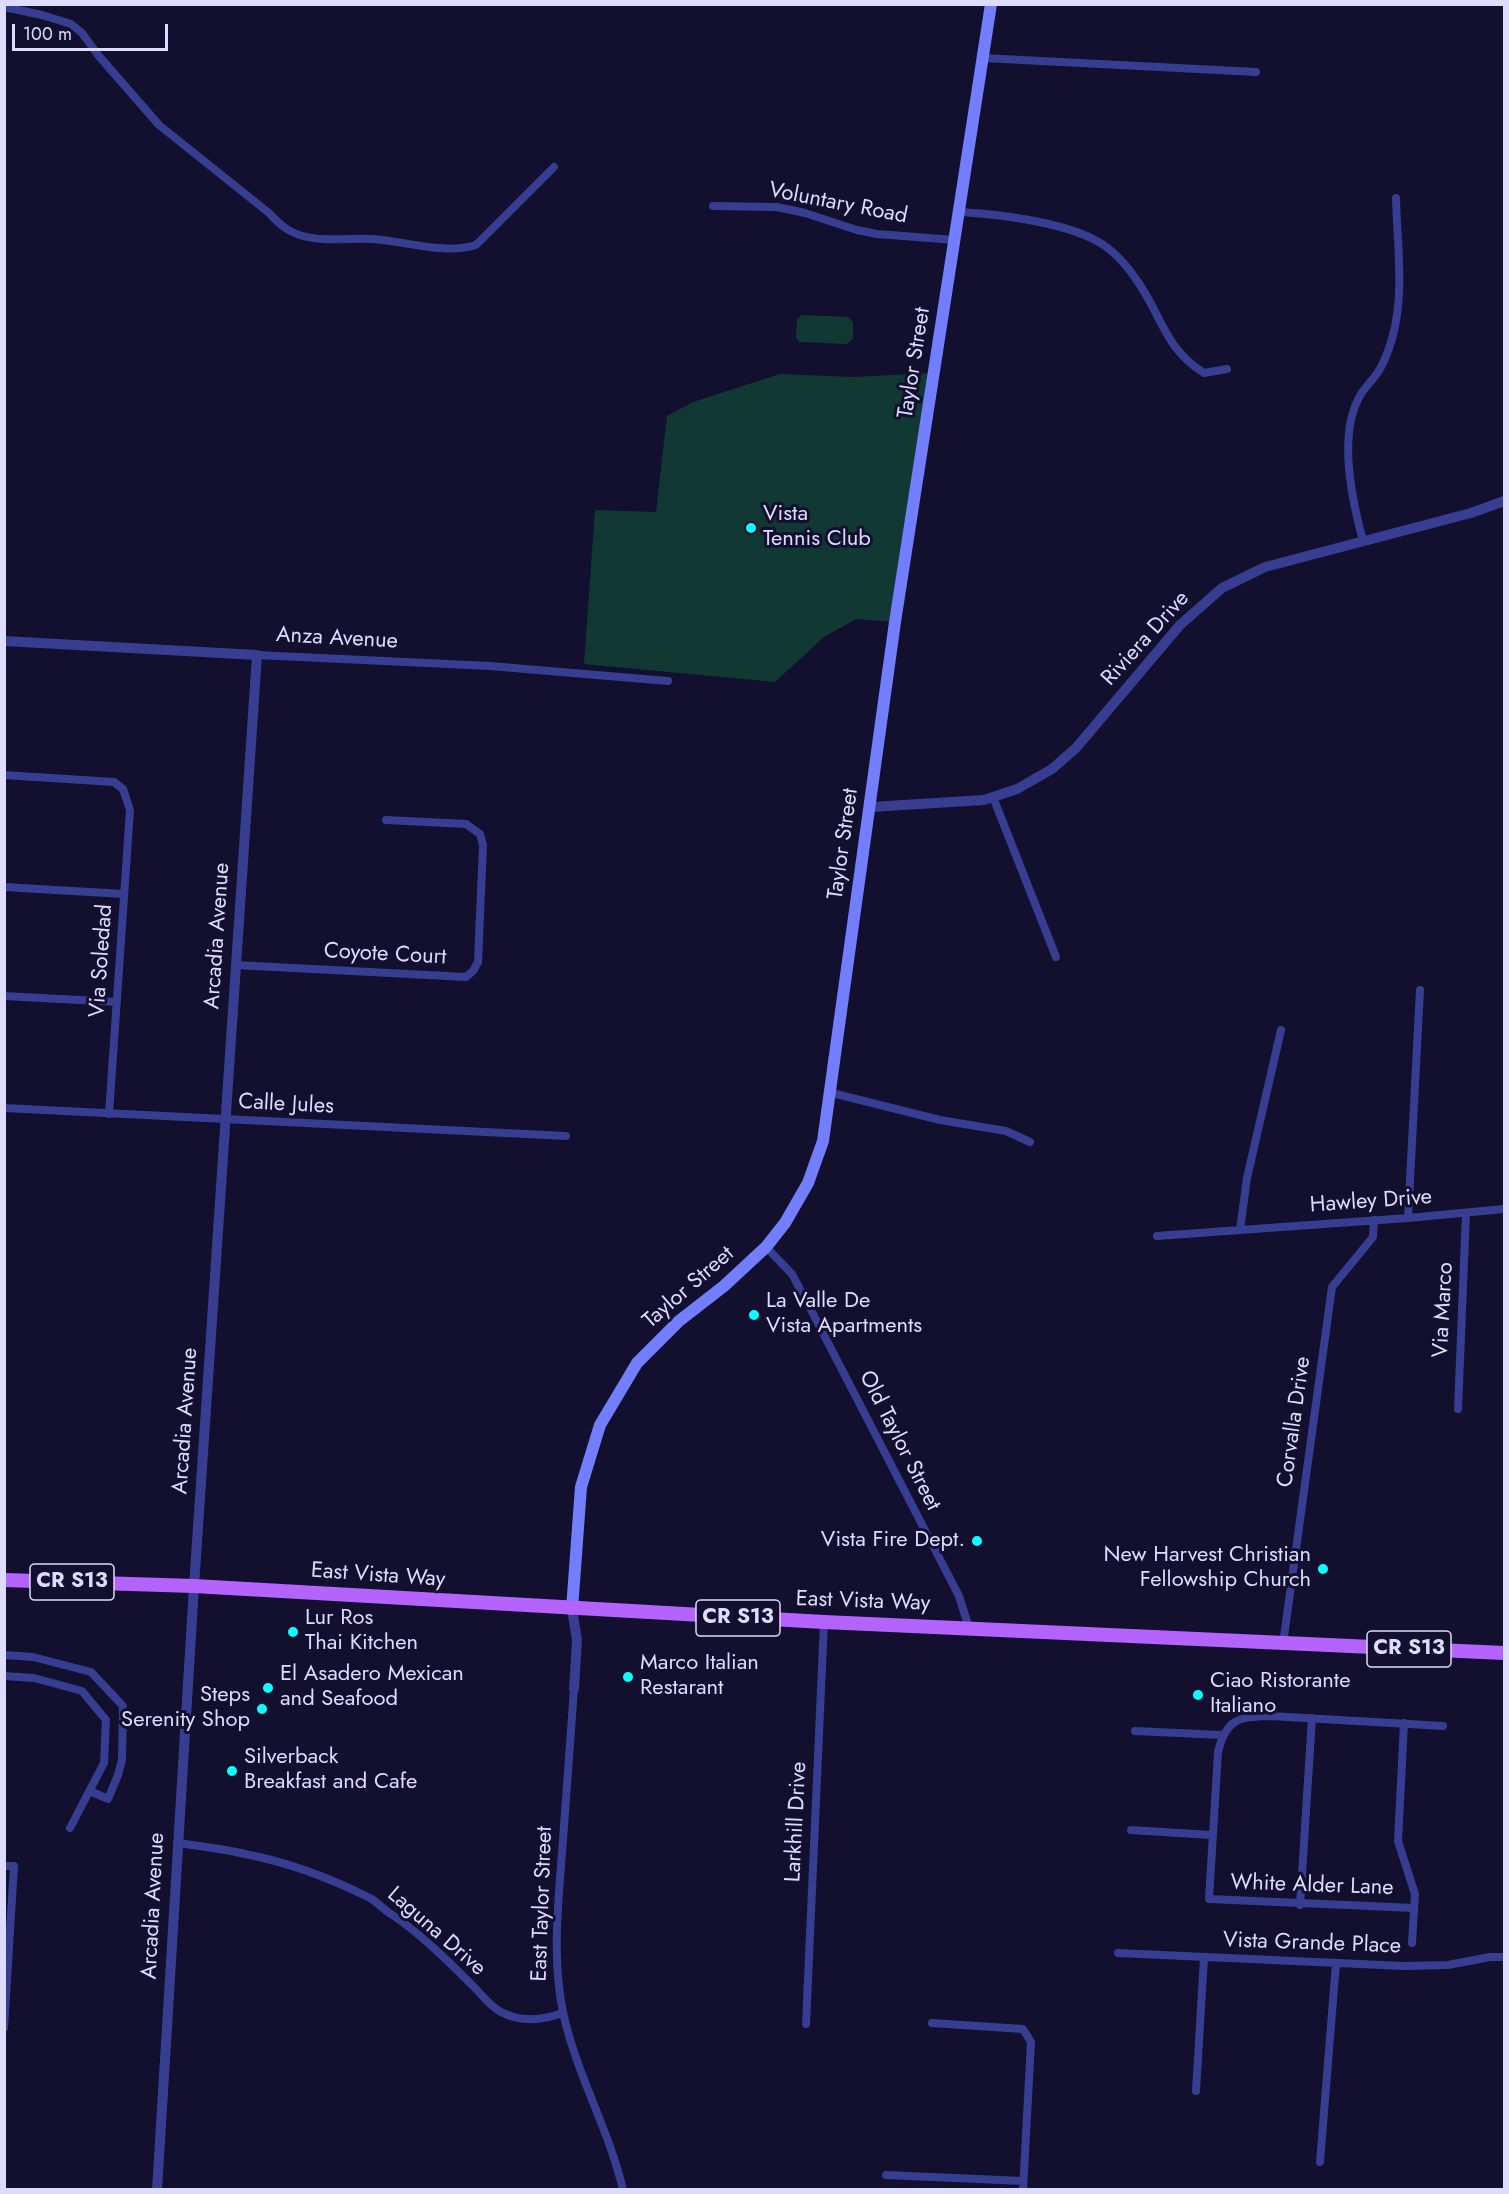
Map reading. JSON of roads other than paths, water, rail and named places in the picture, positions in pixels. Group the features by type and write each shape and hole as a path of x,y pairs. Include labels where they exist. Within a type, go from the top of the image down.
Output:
{"main road":[{"name":"Taylor Street","path":"572,1609 581,1487 600,1425 637,1363 679,1321 724,1286 766,1247 785,1223 808,1183 823,1141 828,1092 871,807 900,589 991,4"},
{"name":"East Vista Way","path":"4,1580 194,1586 825,1622 1504,1653"}],"street":[{"path":"4,7 71,24 90,42 98,55 159,125 269,213 282,227 302,235 319,238 372,239 461,249 477,244 554,167"},
{"path":"983,58 1256,72"},
{"path":"1363,541 1353,501 1349,435 1353,411 1360,394 1379,370 1392,339 1399,300 1395,198"},
{"name":"Voluntary Road","path":"713,206 777,207 877,234 956,240"},
{"path":"960,212 1041,223 1095,240 1116,254 1140,285 1166,334 1188,363 1204,373 1227,369"},
{"name":"Riviera Drive","path":"871,807 984,801 1017,789 1052,770 1077,748 1180,625 1222,588 1265,567 1471,513 1504,501"},
{"name":"Anza Avenue","path":"4,641 490,666 668,681"},
{"name":"Arcadia Avenue","path":"157,2190 194,1586 257,655"},
{"name":"Via Soledad","path":"4,775 114,782 123,789 130,810 110,1114"},
{"path":"993,797 1056,957"},
{"name":"Coyote Court","path":"236,965 466,977 473,971 478,962 479,950 483,845 480,834 466,824 386,820"},
{"path":"4,887 124,894"},
{"path":"1408,1218 1420,990"},
{"path":"4,996 117,1002"},
{"path":"1240,1230 1247,1178 1281,1030"},
{"path":"828,1092 940,1120 1006,1131 1030,1142"},
{"name":"Calle Jules","path":"4,1108 566,1136"},
{"name":"Hawley Drive","path":"1157,1236 1504,1209"},
{"name":"Via Marco","path":"1458,1408 1466,1213"},
{"name":"Corvalla Drive","path":"1283,1644 1332,1287 1373,1237 1374,1220"},
{"name":"Old Taylor Street","path":"766,1247 792,1274 960,1596 969,1628"},
{"name":"East Taylor Street","path":"572,1609 577,1640 558,1901 556,1972 571,2045 617,2167 622,2190"},
{"name":"Larkhill Drive","path":"806,2024 825,1622"},
{"path":"4,1655 33,1657 91,1672 123,1706 122,1760 118,1775 108,1799 90,1791"},
{"path":"4,1676 39,1679 82,1691 104,1717 106,1724 104,1764 70,1828"},
{"path":"1131,1830 1212,1835 1218,1752 1222,1735 1230,1725 1245,1717 1312,1718 1443,1726"},
{"path":"1300,1905 1312,1718"},
{"path":"1404,1723 1398,1841 1415,1894 1412,1943"},
{"path":"1136,1731 1222,1735"},
{"name":"White Alder Lane","path":"1212,1835 1209,1899 1300,1905 1414,1908"},
{"name":"Laguna Drive","path":"178,1843 246,1854 337,1883 373,1900 402,1920 500,2012 532,2020 563,2013"},
{"path":"4,2028 9,1866"},
{"name":"Vista Grande Place","path":"1118,1953 1336,1963 1448,1965 1490,1957 1504,1957"},
{"path":"1196,2091 1204,1958"},
{"path":"1320,2162 1336,1963"},
{"path":"886,2175 1023,2185 1030,2042 1023,2029 932,2023"}],"place":[{"name":"Vista Tennis Club","path":"751,528"},
{"name":"La Valle De Vista Apartments","path":"754,1315"},
{"name":"Vista Fire Dept.","path":"977,1541"},
{"name":"New Harvest Christian Fellowship Church","path":"1323,1569"},
{"name":"Lur Ros Thai Kitchen","path":"293,1632"},
{"name":"Marco Italian Restarant","path":"628,1677"},
{"name":"El Asadero Mexican and Seafood","path":"268,1688"},
{"name":"Ciao Ristorante Italiano","path":"1198,1695"},
{"name":"Steps Serenity Shop","path":"262,1709"},
{"name":"Silverback Breakfast and Cafe","path":"232,1771"}]}
